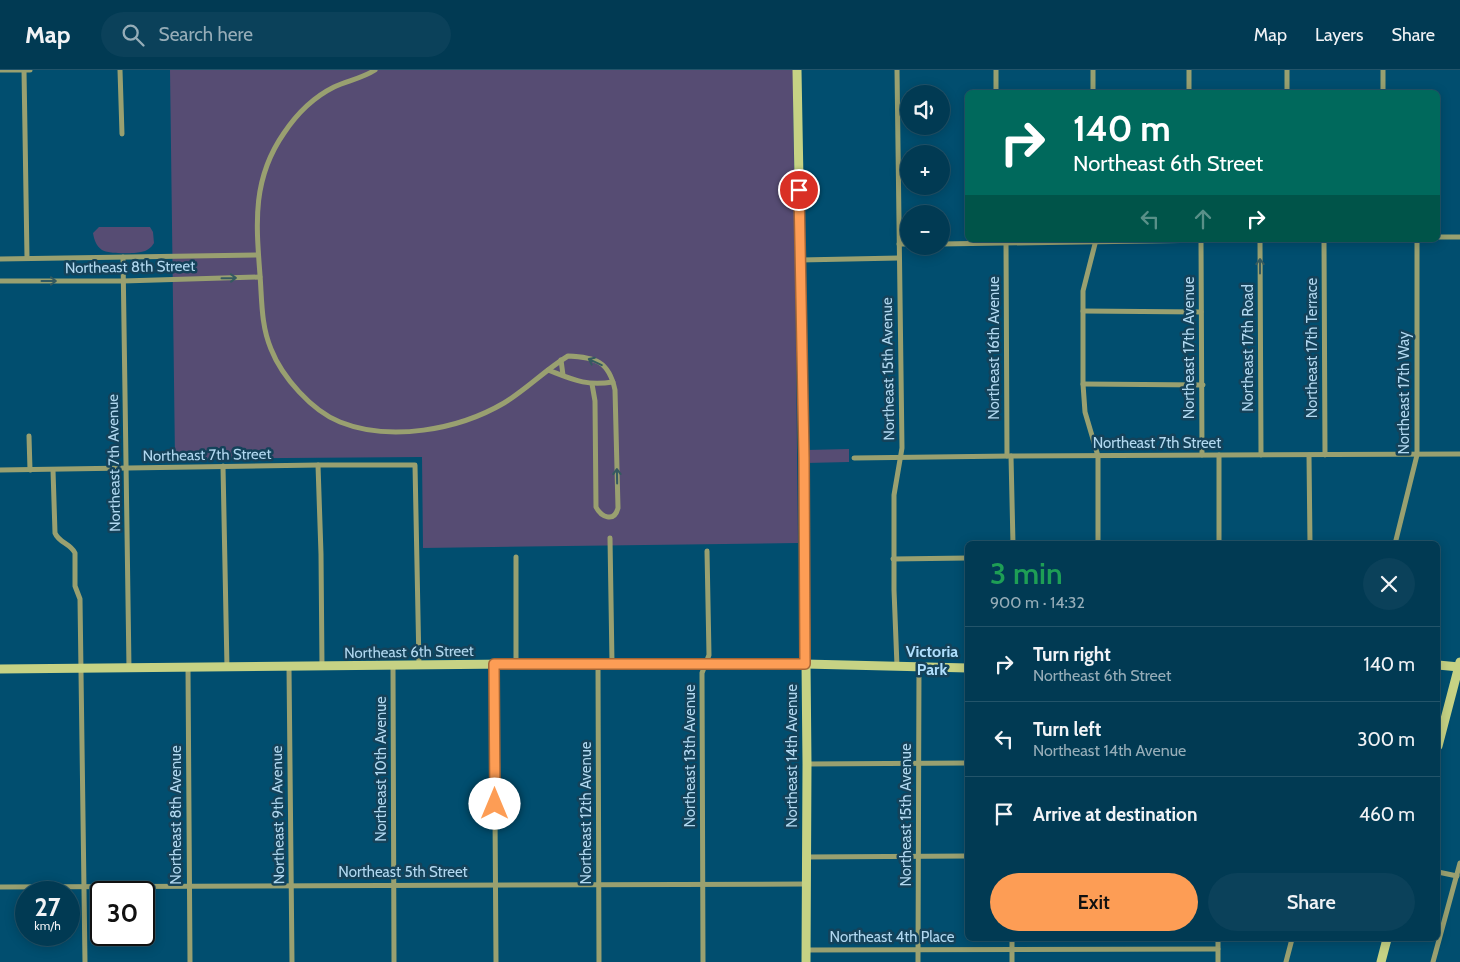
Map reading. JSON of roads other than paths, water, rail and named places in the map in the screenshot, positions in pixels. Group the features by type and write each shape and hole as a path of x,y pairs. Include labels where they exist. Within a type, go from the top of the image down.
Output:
{"street":[{"path":"0,70 30,70"},
{"path":"24,70 27,257"},
{"path":"120,70 122,134"},
{"path":"375,70 332,88 305,108 284,133 272,154 257,207 258,255 264,328 277,363 294,386 316,407 338,422 364,429 390,432 442,427 469,419 504,403 568,356 583,356 599,361 610,372 615,390 618,508 617,512 612,516 600,514 596,507 595,402 592,384"},
{"name":"Northeast 14th Avenue","path":"797,70 804,447 807,764 806,962"},
{"name":"Northeast 15th Avenue","path":"897,70 902,448 894,495 895,657 897,667"},
{"path":"996,70 996,90"},
{"path":"1092,70 1093,90"},
{"path":"1189,70 1189,90"},
{"path":"1287,70 1287,90"},
{"path":"1382,70 1383,90"},
{"path":"1440,237 1460,237"},
{"path":"950,244 1006,242"},
{"name":"Northeast 16th Avenue","path":"1006,242 1012,541"},
{"path":"1096,242 1083,292 1083,384 1085,412 1098,456 1098,541"},
{"name":"Northeast 17th Avenue","path":"1201,242 1202,455"},
{"name":"Northeast 17th Road","path":"1260,242 1261,455"},
{"name":"Northeast 17th Terrace","path":"1324,242 1325,455"},
{"name":"Northeast 17th Way","path":"1396,541 1417,455 1417,242"},
{"name":"Northeast 8th Street","path":"0,259 27,257 258,255"},
{"name":"Northeast 7th Avenue","path":"123,257 129,668"},
{"path":"800,260 899,258"},
{"name":"Northeast 8th Street","path":"0,281 123,281 260,277"},
{"path":"1083,311 1201,312"},
{"path":"561,360 563,376"},
{"path":"548,370 592,384 613,382"},
{"path":"1083,384 1203,385"},
{"path":"30,436 30,470"},
{"name":"Northeast 7th Street","path":"854,458 1460,454"},
{"path":"1219,455 1219,541"},
{"path":"1309,455 1310,541"},
{"path":"318,465 322,554 322,666"},
{"name":"Northeast 7th Street","path":"0,470 415,465 419,665"},
{"path":"223,466 227,668"},
{"path":"53,470 55,533 60,541 69,545 75,552 75,586 80,599 85,962"},
{"path":"610,538 612,663"},
{"name":"Northeast 13th Avenue","path":"703,962 702,673 709,655 707,550"},
{"path":"516,557 516,664"},
{"path":"894,558 965,558"},
{"name":"Northeast 6th Street","path":"0,670 612,663 805,664 965,668"},
{"path":"494,664 496,962"},
{"name":"Northeast 12th Avenue","path":"598,664 599,962"},
{"path":"1440,665 1460,666 1440,739"},
{"name":"Northeast 10th Avenue","path":"392,666 394,962"},
{"name":"Northeast 9th Avenue","path":"289,667 292,962"},
{"name":"Northeast 8th Avenue","path":"188,668 190,962"},
{"name":"Northeast 15th Avenue","path":"918,962 919,668"},
{"path":"807,764 965,763"},
{"path":"806,857 965,856"},
{"path":"1440,936 1460,863"},
{"path":"1440,872 1456,876"},
{"name":"Northeast 5th Street","path":"0,886 805,884"},
{"path":"1012,941 1012,962"},
{"path":"1218,941 1218,962"},
{"path":"1286,962 1291,941"},
{"path":"1381,962 1386,941"},
{"path":"1433,962 1439,941"},
{"name":"Northeast 4th Place","path":"806,950 1218,948"}],"district":[{"name":"Victoria Park","path":"932,660"}]}
